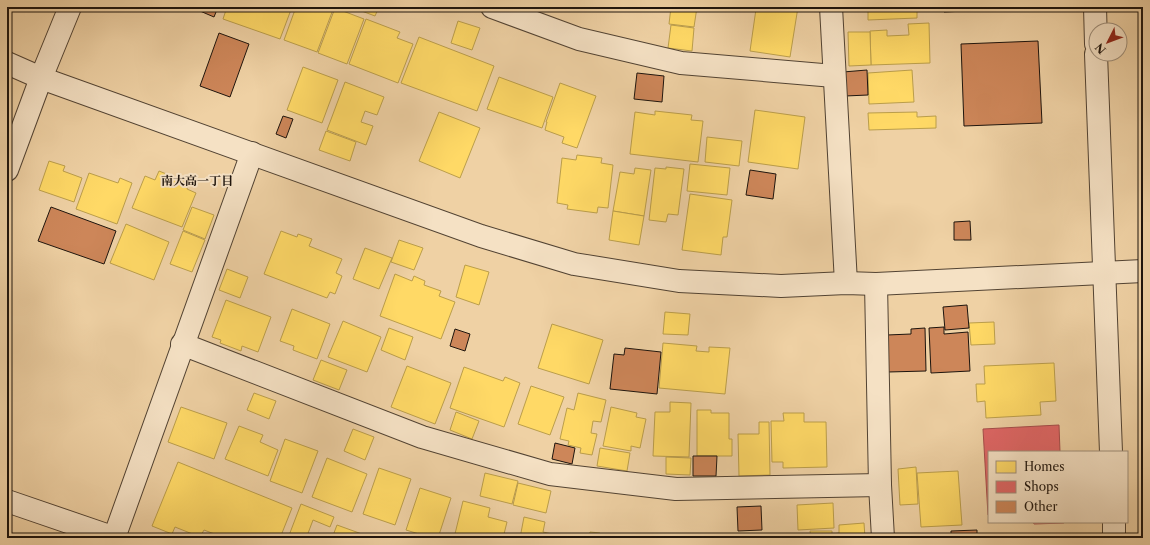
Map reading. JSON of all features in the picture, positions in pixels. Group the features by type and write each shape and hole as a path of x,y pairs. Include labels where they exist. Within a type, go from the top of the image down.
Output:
{"street":[{"path":"7,170 41,78 70,7"},
{"path":"492,7 579,39 681,63 834,76"},
{"path":"830,7 846,283"},
{"path":"1095,7 1095,22"},
{"path":"1096,62 1111,451"},
{"path":"7,63 41,78 481,236 574,264 679,281 781,286 846,283 876,284 1143,271"},
{"path":"7,501 114,538 182,344 252,153"},
{"path":"876,284 880,485 883,538"},
{"path":"182,344 422,437 550,474 676,490 880,485"},
{"path":"1114,523 1114,538"}],"building: Homes":[{"path":"227,7 292,7 280,39 223,19"},
{"path":"296,7 334,7 317,52 284,40"},
{"path":"351,7 379,7 375,16"},
{"path":"671,7 697,7 694,27 669,24"},
{"path":"770,7 798,7 790,57 750,51 756,9 770,11"},
{"path":"868,7 917,7 917,18 868,20"},
{"path":"335,8 364,19 347,64 318,53"},
{"path":"366,19 400,32 397,38 413,44 398,83 349,64"},
{"path":"458,21 480,28 472,50 451,43"},
{"path":"929,23 930,63 871,65 870,31 887,30 887,36 909,35 908,24"},
{"path":"671,25 694,28 692,51 668,48"},
{"path":"848,32 870,32 871,65 849,66"},
{"path":"419,37 494,66 477,111 401,83"},
{"path":"303,67 338,80 322,123 287,110"},
{"path":"912,70 914,102 869,104 868,73"},
{"path":"499,77 553,97 542,128 487,109"},
{"path":"345,82 384,97 377,115 365,111 361,122 373,126 366,145 327,130"},
{"path":"560,83 596,96 577,148 562,143 564,137 545,130 546,122"},
{"path":"755,110 805,117 798,169 748,162"},
{"path":"655,111 692,115 691,120 703,121 698,162 630,154 635,112 655,115"},
{"path":"439,112 480,128 460,178 419,161"},
{"path":"917,112 917,117 936,116 936,128 869,130 868,113"},
{"path":"326,131 356,142 350,161 319,150"},
{"path":"707,137 742,141 739,166 705,162"},
{"path":"577,155 602,158 601,163 613,165 608,208 598,207 597,213 567,209 568,205 557,203 562,158 576,160"},
{"path":"49,161 65,166 63,171 82,178 74,202 39,190"},
{"path":"690,164 730,168 727,195 687,191"},
{"path":"666,167 684,169 678,215 668,214 666,222 649,220 655,168 666,169"},
{"path":"635,168 651,170 644,216 613,211 620,172 634,174"},
{"path":"159,171 189,183 187,189 196,193 182,227 132,208 145,176 155,180"},
{"path":"89,173 118,183 120,178 132,183 117,224 76,209"},
{"path":"690,194 732,200 727,237 723,237 721,255 682,250"},
{"path":"192,207 214,215 205,239 183,230"},
{"path":"613,211 644,216 639,245 609,240"},
{"path":"126,224 169,242 154,280 110,263"},
{"path":"183,231 205,240 192,272 170,264"},
{"path":"281,231 297,237 298,234 312,239 309,246 342,259 336,273 342,276 335,294 330,292 327,298 264,274"},
{"path":"399,240 423,248 414,270 391,262"},
{"path":"365,248 392,258 379,289 353,279"},
{"path":"465,265 489,272 479,305 456,297"},
{"path":"227,269 248,277 240,298 219,290"},
{"path":"395,274 412,281 414,276 425,281 424,285 441,291 439,296 455,302 441,339 380,316"},
{"path":"226,300 271,317 258,352 242,346 241,351 220,343 221,340 212,337"},
{"path":"292,309 330,324 317,359 293,350 294,346 280,341"},
{"path":"665,312 690,314 688,335 663,334"},
{"path":"343,321 381,337 367,372 328,357"},
{"path":"994,322 995,344 971,345 969,323"},
{"path":"552,324 603,340 589,384 538,368"},
{"path":"389,328 413,337 405,360 381,350"},
{"path":"663,343 697,346 696,351 709,352 709,347 730,348 725,394 659,388"},
{"path":"321,360 347,370 339,390 313,380"},
{"path":"1054,363 1056,401 1040,402 1041,415 986,418 985,401 977,402 976,384 985,384 984,366"},
{"path":"407,366 451,383 435,424 391,407"},
{"path":"464,367 503,381 505,377 520,383 504,427 450,408"},
{"path":"531,386 564,397 550,435 518,424"},
{"path":"254,393 276,401 269,419 247,410"},
{"path":"578,393 606,400 601,422 593,421 591,433 597,434 592,455 580,453 581,448 568,445 569,441 560,439 567,408 574,410"},
{"path":"670,402 691,403 689,457 653,456 655,412 670,412"},
{"path":"181,407 227,423 214,459 168,442"},
{"path":"611,407 637,413 636,417 646,419 640,448 631,446 631,451 603,446"},
{"path":"697,410 711,410 711,413 729,413 729,439 732,439 732,456 697,456"},
{"path":"456,412 479,421 472,439 450,430"},
{"path":"783,413 804,413 804,422 826,422 827,467 783,468 783,462 772,462 771,421 784,421"},
{"path":"759,422 769,422 770,475 739,476 738,434 759,434"},
{"path":"239,426 263,435 260,442 278,450 268,476 225,459"},
{"path":"353,429 374,437 365,460 344,451"},
{"path":"285,439 318,451 302,493 270,481"},
{"path":"600,448 630,453 627,471 597,466"},
{"path":"666,457 691,458 690,475 666,474"},
{"path":"327,458 367,474 352,512 312,497"},
{"path":"178,462 292,508 280,538 225,538 204,530 200,537 175,527 172,534 152,526"},
{"path":"916,467 918,504 900,505 898,469"},
{"path":"379,468 411,479 395,525 363,514"},
{"path":"958,471 962,525 921,527 917,473"},
{"path":"485,473 518,481 512,504 480,496"},
{"path":"518,483 551,491 546,513 513,505"},
{"path":"420,488 451,498 438,538 432,538 406,530"},
{"path":"463,501 490,508 488,517 507,522 503,538 454,538"},
{"path":"833,503 834,528 798,530 797,505"},
{"path":"301,504 334,517 330,527 313,520 307,536 312,538 288,538"},
{"path":"524,517 545,522 543,532 570,538 520,538"},
{"path":"864,523 865,538 811,538 810,531 832,531 832,534 839,533 839,525"},
{"path":"337,525 373,538 332,538"},
{"path":"590,532 600,533 600,538 589,538"},
{"path":"7,533 20,538 7,538"},
{"path":"791,536 791,538 748,538"}],"building: Shops":[{"path":"1059,425 1060,451 988,451 988,515 983,429"},
{"path":"1034,523 1064,523 1034,524"}],"building: Other":[{"path":"201,7 218,7 214,17 200,11"},
{"path":"944,7 987,7 988,10 944,12"},
{"path":"219,33 249,44 230,97 200,86"},
{"path":"1038,41 1042,123 964,126 961,44"},
{"path":"867,70 868,95 845,96 843,72"},
{"path":"637,73 664,76 662,102 634,99"},
{"path":"283,116 293,119 286,138 276,134"},
{"path":"750,170 776,174 773,199 746,195"},
{"path":"51,207 116,231 104,264 38,241"},
{"path":"970,221 971,240 954,240 954,222"},
{"path":"967,305 969,328 945,330 943,307"},
{"path":"944,327 944,334 968,332 970,371 931,373 929,328"},
{"path":"925,328 926,371 888,372 887,335 911,334 911,329"},
{"path":"455,329 470,334 465,351 450,346"},
{"path":"625,348 661,352 657,394 610,389 614,354 624,355"},
{"path":"555,443 575,448 572,464 552,459"},
{"path":"693,456 717,456 716,476 693,476"},
{"path":"761,506 762,530 738,531 737,507"},
{"path":"977,530 977,538 951,538 951,531"}],"district":[{"name":"南大高一丁目","path":"197,181"}]}
